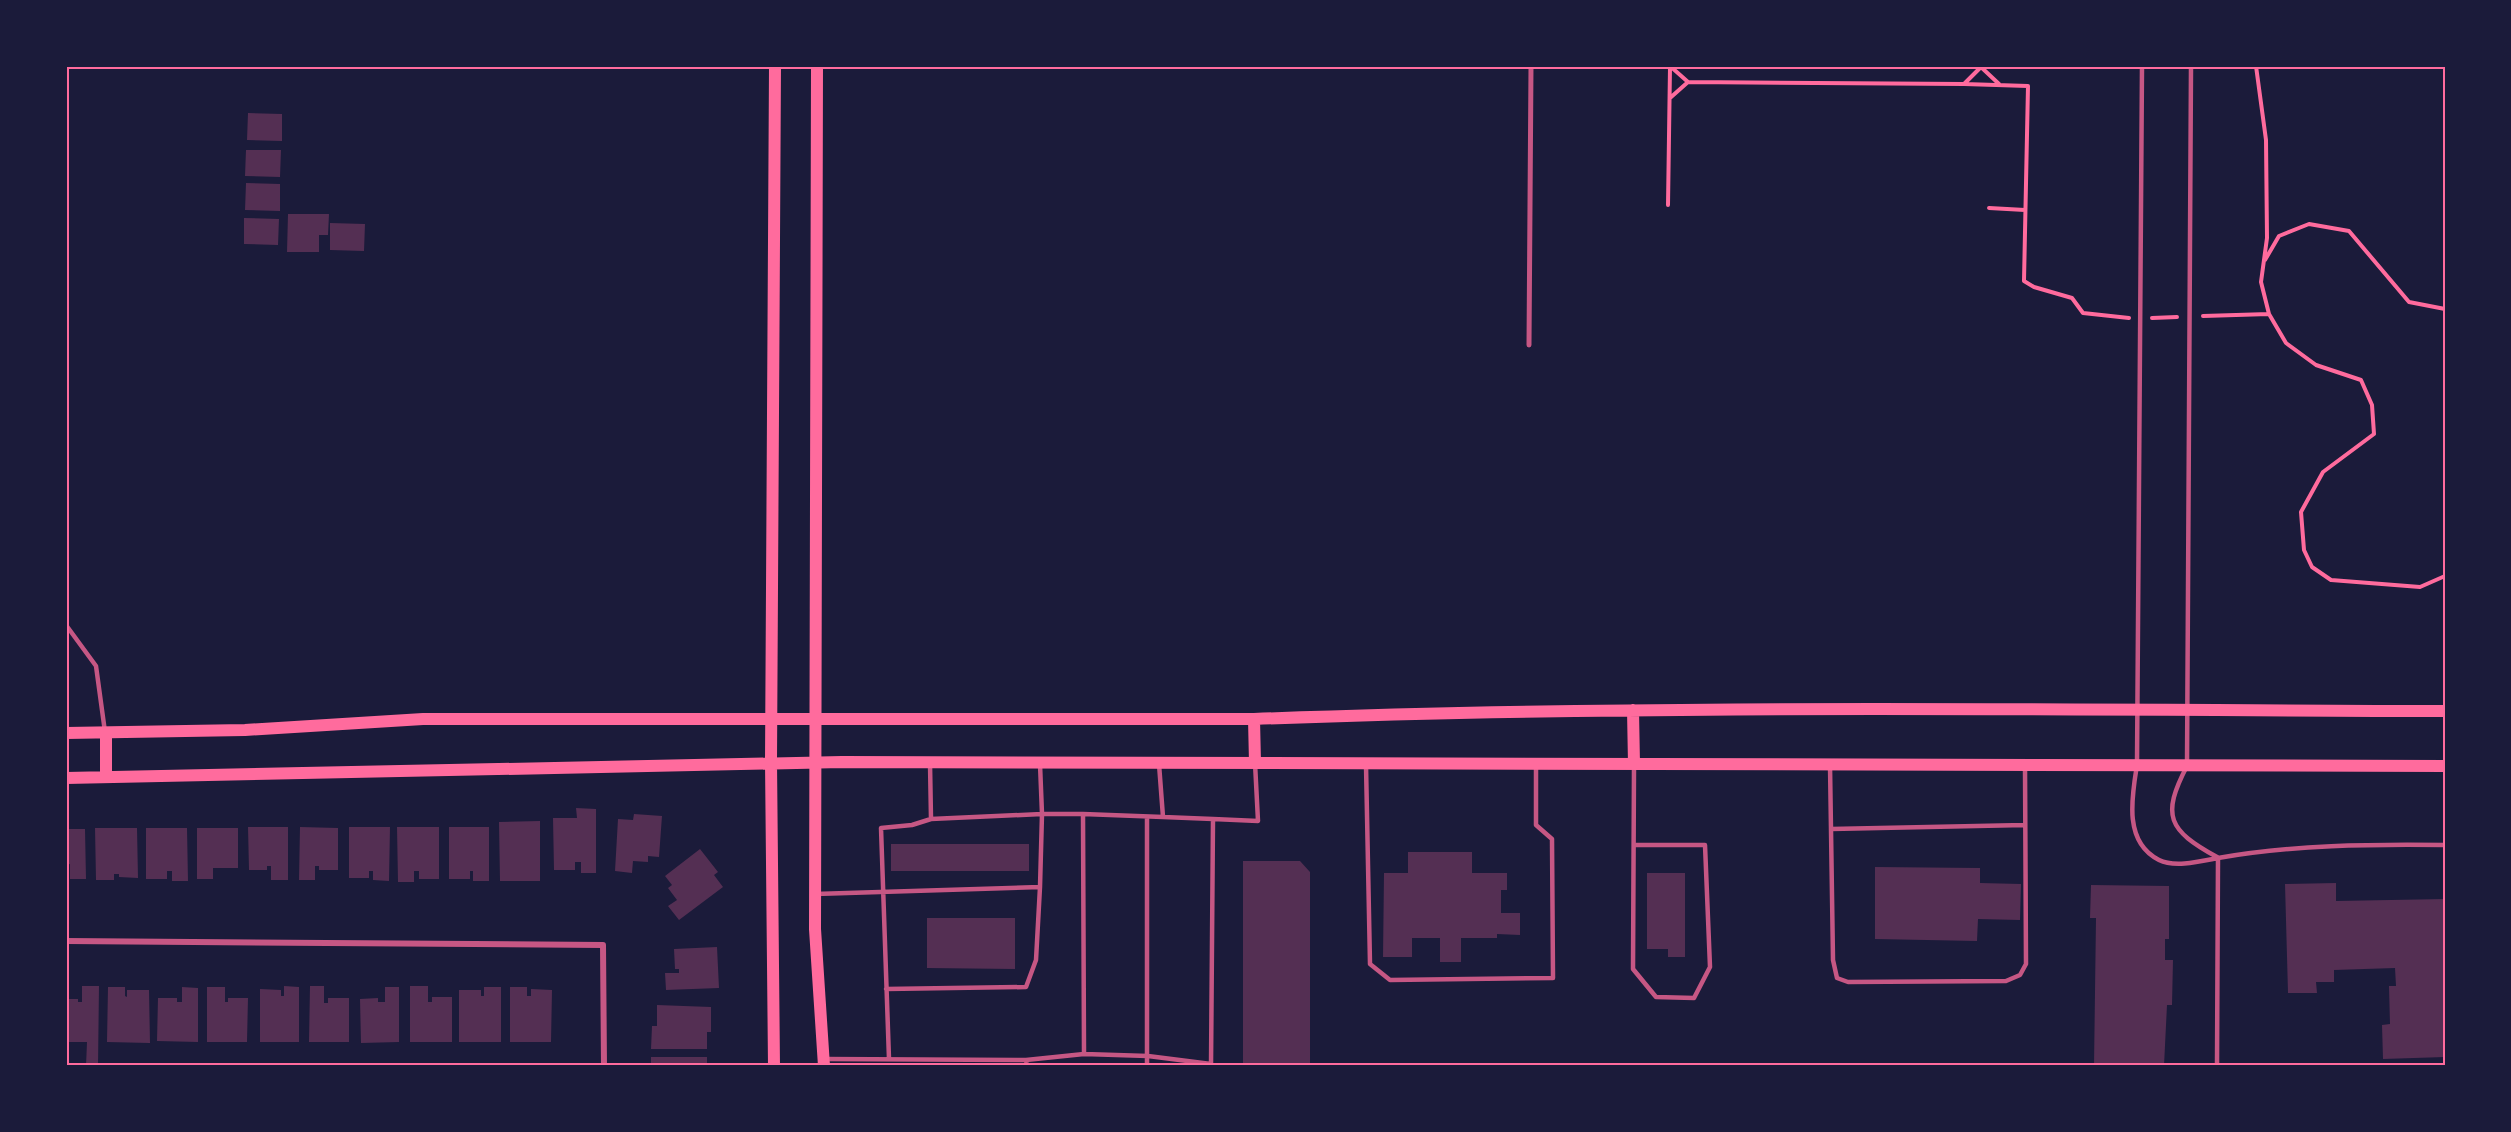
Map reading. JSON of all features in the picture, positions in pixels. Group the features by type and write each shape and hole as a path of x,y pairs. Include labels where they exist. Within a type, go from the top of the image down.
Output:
{"main road":[{"path":"774,1066 771,719 775,66"},
{"path":"817,66 815,894 824,1062"},
{"path":"66,733 246,730 423,719 1254,719 1633,710 2445,711"},
{"path":"1633,710 1634,764"},
{"path":"1254,719 1255,763"},
{"path":"106,733 106,777"},
{"path":"66,777 771,762 2445,766"}],"street":[{"path":"1528,345 1531,66"},
{"path":"66,941 603,945 604,1066"}],"lane":[{"path":"2142,66 2136,765 2132,790 2134,829 2144,847 2160,860 2187,863 2342,844 2445,845"},
{"path":"2192,66 2187,766 2175,789 2171,806 2173,822 2181,834 2218,858"},
{"path":"66,625 96,666 106,733"},
{"path":"930,763 930,819"},
{"path":"886,989 1026,987 1036,960 1042,814 1040,763"},
{"path":"1159,763 1163,817"},
{"path":"889,1059 881,828 912,825 930,819 1042,814 1258,821 1255,763"},
{"path":"1366,764 1370,964 1390,980 1553,978 1552,839 1536,825 1536,764"},
{"path":"1634,764 1634,845 1634,969 1656,997 1694,998 1710,967 1705,845 1634,845"},
{"path":"1830,765 1833,960 1837,978 1848,982 2006,981 2020,975 2026,964 2025,765"},
{"path":"1083,814 1084,1054"},
{"path":"1147,817 1147,1066"},
{"path":"824,1062 889,1059 1026,1063 1084,1054 1148,1056 1211,1065 1212,819"},
{"path":"1831,829 2025,825"},
{"path":"2217,1066 2218,858"},
{"path":"815,894 1040,887"},
{"path":"875,1059 876,1066"}],"path":[{"path":"1670,66 1688,82 2028,86 2024,281 2034,287 2072,298 2083,313 2140,319 2269,314"},
{"path":"1668,205 1670,66"},
{"path":"2256,66 2266,140 2267,238 2261,282 2269,314 2286,343 2316,365 2361,380 2372,405 2374,434 2323,472 2301,512 2304,550 2312,567 2331,580 2420,586 2445,576"},
{"path":"1964,84 1982,67 1999,85"},
{"path":"1669,99 1688,82"},
{"path":"1989,207 2025,210"},
{"path":"2264,262 2279,236 2309,224 2349,231 2409,302 2445,309"}],"building":[{"path":"248,113 282,114 282,141 247,140"},
{"path":"246,150 281,150 280,177 245,176"},
{"path":"246,183 280,184 280,211 245,210"},
{"path":"288,214 329,214 328,235 319,235 319,252 287,252"},
{"path":"244,218 279,219 278,245 244,244"},
{"path":"330,223 365,224 364,251 330,250"},
{"path":"576,808 596,809 596,873 581,873 581,862 575,862 575,870 554,870 553,818 577,818"},
{"path":"634,814 662,816 659,857 648,856 648,862 633,861 632,873 615,871 618,819 633,820"},
{"path":"540,821 540,881 500,881 499,822"},
{"path":"248,827 288,827 288,880 271,880 271,866 267,866 267,870 249,870"},
{"path":"300,827 338,828 338,870 319,870 319,866 315,866 315,880 299,880"},
{"path":"349,827 390,827 389,881 373,880 373,871 369,871 369,878 349,878"},
{"path":"397,827 439,827 439,879 419,879 419,871 414,871 414,882 398,882"},
{"path":"449,827 489,827 489,881 473,881 473,871 470,871 470,879 449,879"},
{"path":"95,828 137,828 138,878 119,877 119,874 114,874 114,880 96,880"},
{"path":"146,828 187,828 188,881 172,881 172,871 167,871 167,879 146,879"},
{"path":"197,828 238,828 238,868 213,868 213,879 197,879"},
{"path":"66,829 85,829 86,879 70,879 70,864 66,865"},
{"path":"891,844 1029,844 1029,871 891,871"},
{"path":"700,849 718,872 714,875 723,887 679,920 668,906 677,900 668,888 672,885 665,876"},
{"path":"1408,852 1472,852 1472,873 1507,873 1507,890 1501,890 1501,913 1520,913 1520,935 1497,934 1497,938 1461,938 1461,962 1440,962 1440,938 1412,938 1412,957 1383,957 1384,873 1408,873"},
{"path":"1243,861 1300,861 1310,872 1310,1066 1243,1066"},
{"path":"1875,867 1980,868 1980,883 2021,884 2020,920 1978,919 1977,941 1875,939"},
{"path":"1647,873 1685,873 1685,957 1668,957 1668,949 1647,949"},
{"path":"2336,883 2336,901 2445,899 2445,1057 2383,1059 2382,1025 2390,1024 2389,986 2396,986 2395,968 2334,970 2334,982 2316,982 2317,993 2288,993 2285,884"},
{"path":"2091,885 2169,886 2169,939 2165,939 2165,960 2173,960 2172,1005 2167,1005 2164,1066 2094,1066 2096,918 2090,918"},
{"path":"927,918 1015,918 1015,969 927,968"},
{"path":"717,947 719,988 666,990 665,973 679,973 679,969 675,969 674,949"},
{"path":"82,986 99,986 98,1066 86,1066 87,1042 66,1042 66,999 78,999 78,1002 82,1002"},
{"path":"284,986 299,987 299,1042 260,1042 260,989 281,990 281,996 284,996"},
{"path":"310,986 324,986 324,1003 328,1003 328,998 349,998 349,1042 309,1042"},
{"path":"410,986 428,986 428,1002 432,1002 432,997 452,997 452,1042 410,1042"},
{"path":"108,987 125,987 127,997 127,990 149,990 150,1043 107,1042"},
{"path":"182,987 198,988 198,1042 157,1041 158,998 177,998 177,1002 182,1002"},
{"path":"207,987 225,987 225,1002 228,1002 228,998 248,998 247,1042 207,1042"},
{"path":"385,987 399,987 399,1042 361,1043 360,999 378,998 378,1002 385,1002"},
{"path":"484,987 501,987 501,1042 459,1042 459,990 481,990 481,996 484,996"},
{"path":"510,987 527,987 527,996 531,996 531,989 552,990 551,1042 510,1042"},
{"path":"657,1005 711,1007 711,1032 707,1032 707,1049 651,1049 652,1026 657,1026"},
{"path":"651,1057 707,1057 707,1066 651,1066"}]}
